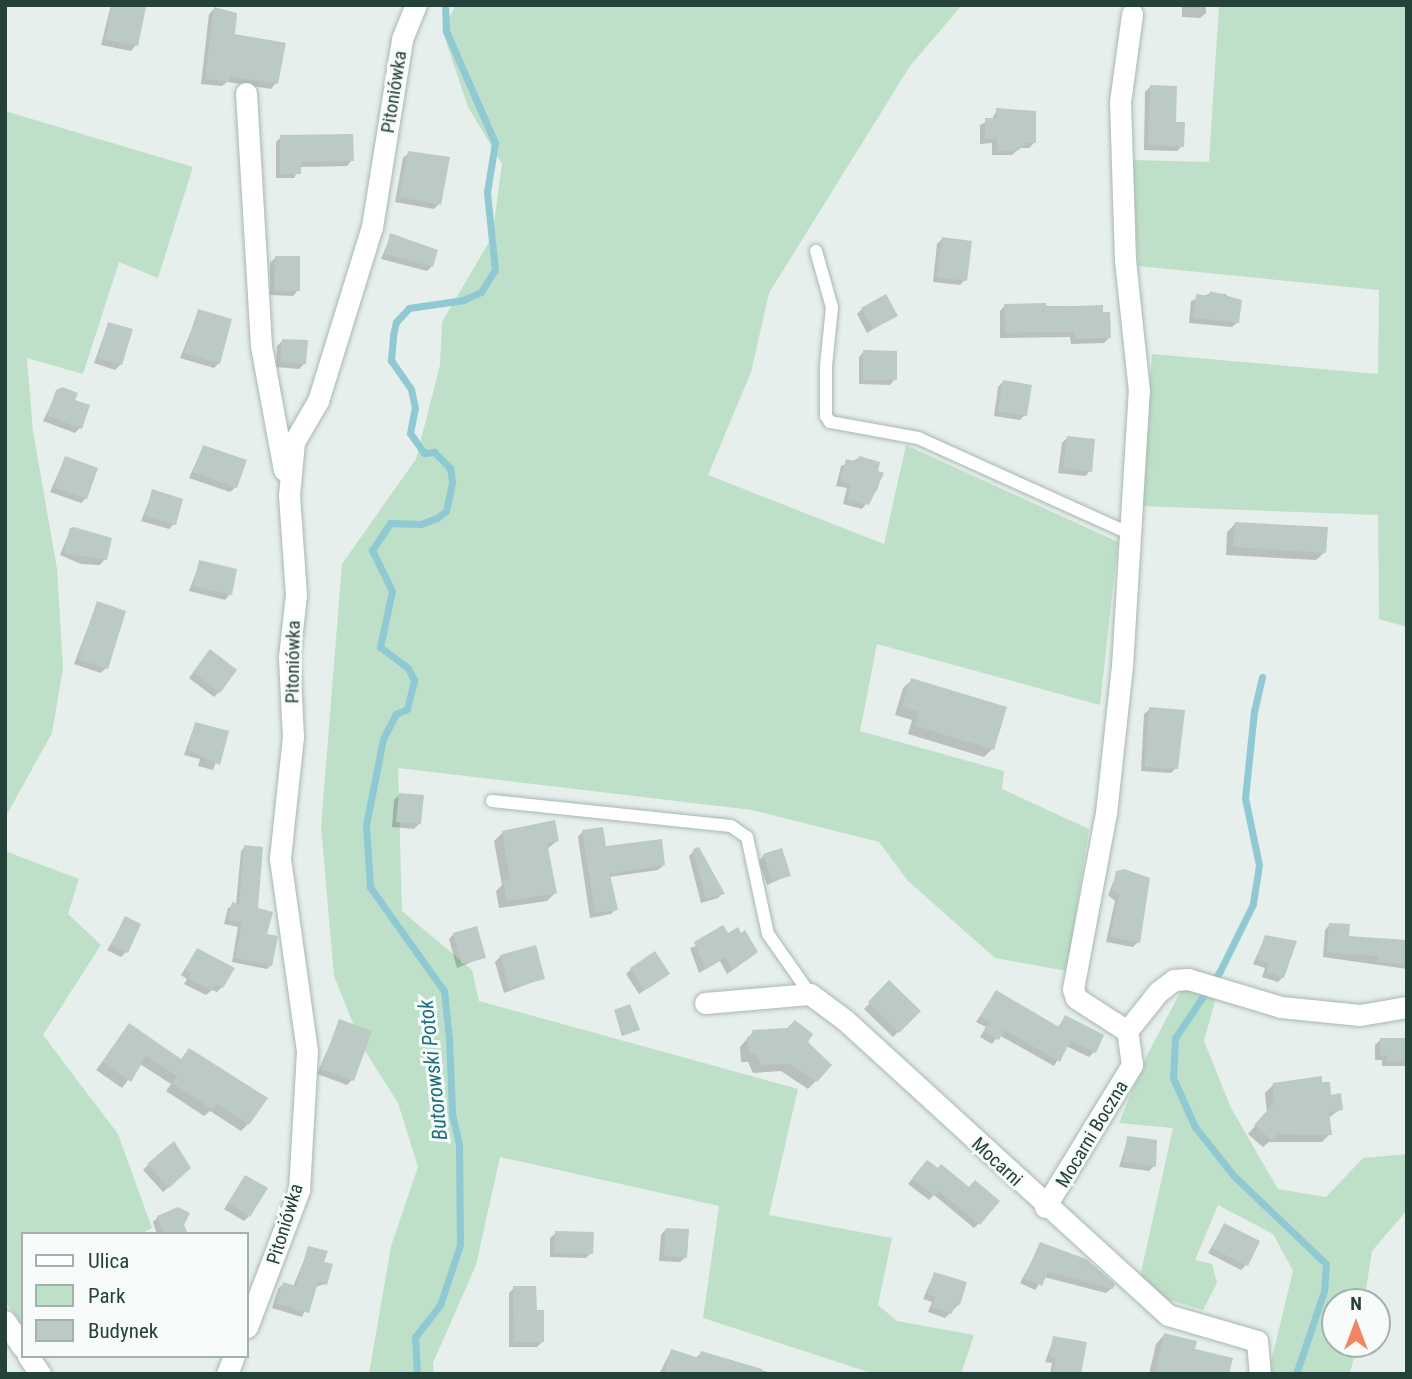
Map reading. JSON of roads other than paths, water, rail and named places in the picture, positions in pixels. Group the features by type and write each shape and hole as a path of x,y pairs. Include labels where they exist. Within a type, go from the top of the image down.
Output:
{"street":[{"name":"Pitoniówka","path":"248,1324 299,1190 307,1051 280,858 293,737 289,657 296,595 289,495 294,442 318,401 372,227 402,39 416,5"},
{"path":"1132,14 1119,102 1125,260 1139,391 1128,533 1122,666 1106,813 1073,989 1076,998 1127,1031 1158,992 1181,979 1281,1007 1360,1015 1407,1007"},
{"path":"246,93 261,346 289,495"},
{"path":"705,1003 810,994"},
{"name":"Mocarni","path":"810,994 845,1020 1045,1207 1168,1315 1257,1341 1260,1374"},
{"name":"Mocarni Boczna","path":"1045,1207 1132,1065 1127,1031"},
{"path":"5,1321 21,1345"},
{"path":"29,1358 40,1374"}],"lane":[{"path":"816,251 832,307 826,366 826,416 830,422 918,438 1128,533"},
{"path":"492,802 731,826 747,838 768,934 810,994"}],"waterway":[{"name":"Butorowski Potok","path":"417,1374 415,1337 440,1305 460,1245 459,1144 452,1113 444,991 370,887 366,825 383,739 396,714 407,709 414,680 408,668 380,647 392,591 372,550 390,523 421,524 446,511 452,482 450,468 434,452 424,453 410,433 415,408 411,389 391,360 396,322 409,308 463,300 481,292 495,270 487,192 495,143 446,31 445,5"},
{"path":"1262,677 1254,711 1245,798 1259,865 1253,904 1220,971 1175,1038 1173,1078 1195,1127 1234,1176 1326,1264 1324,1291 1296,1374"}]}
